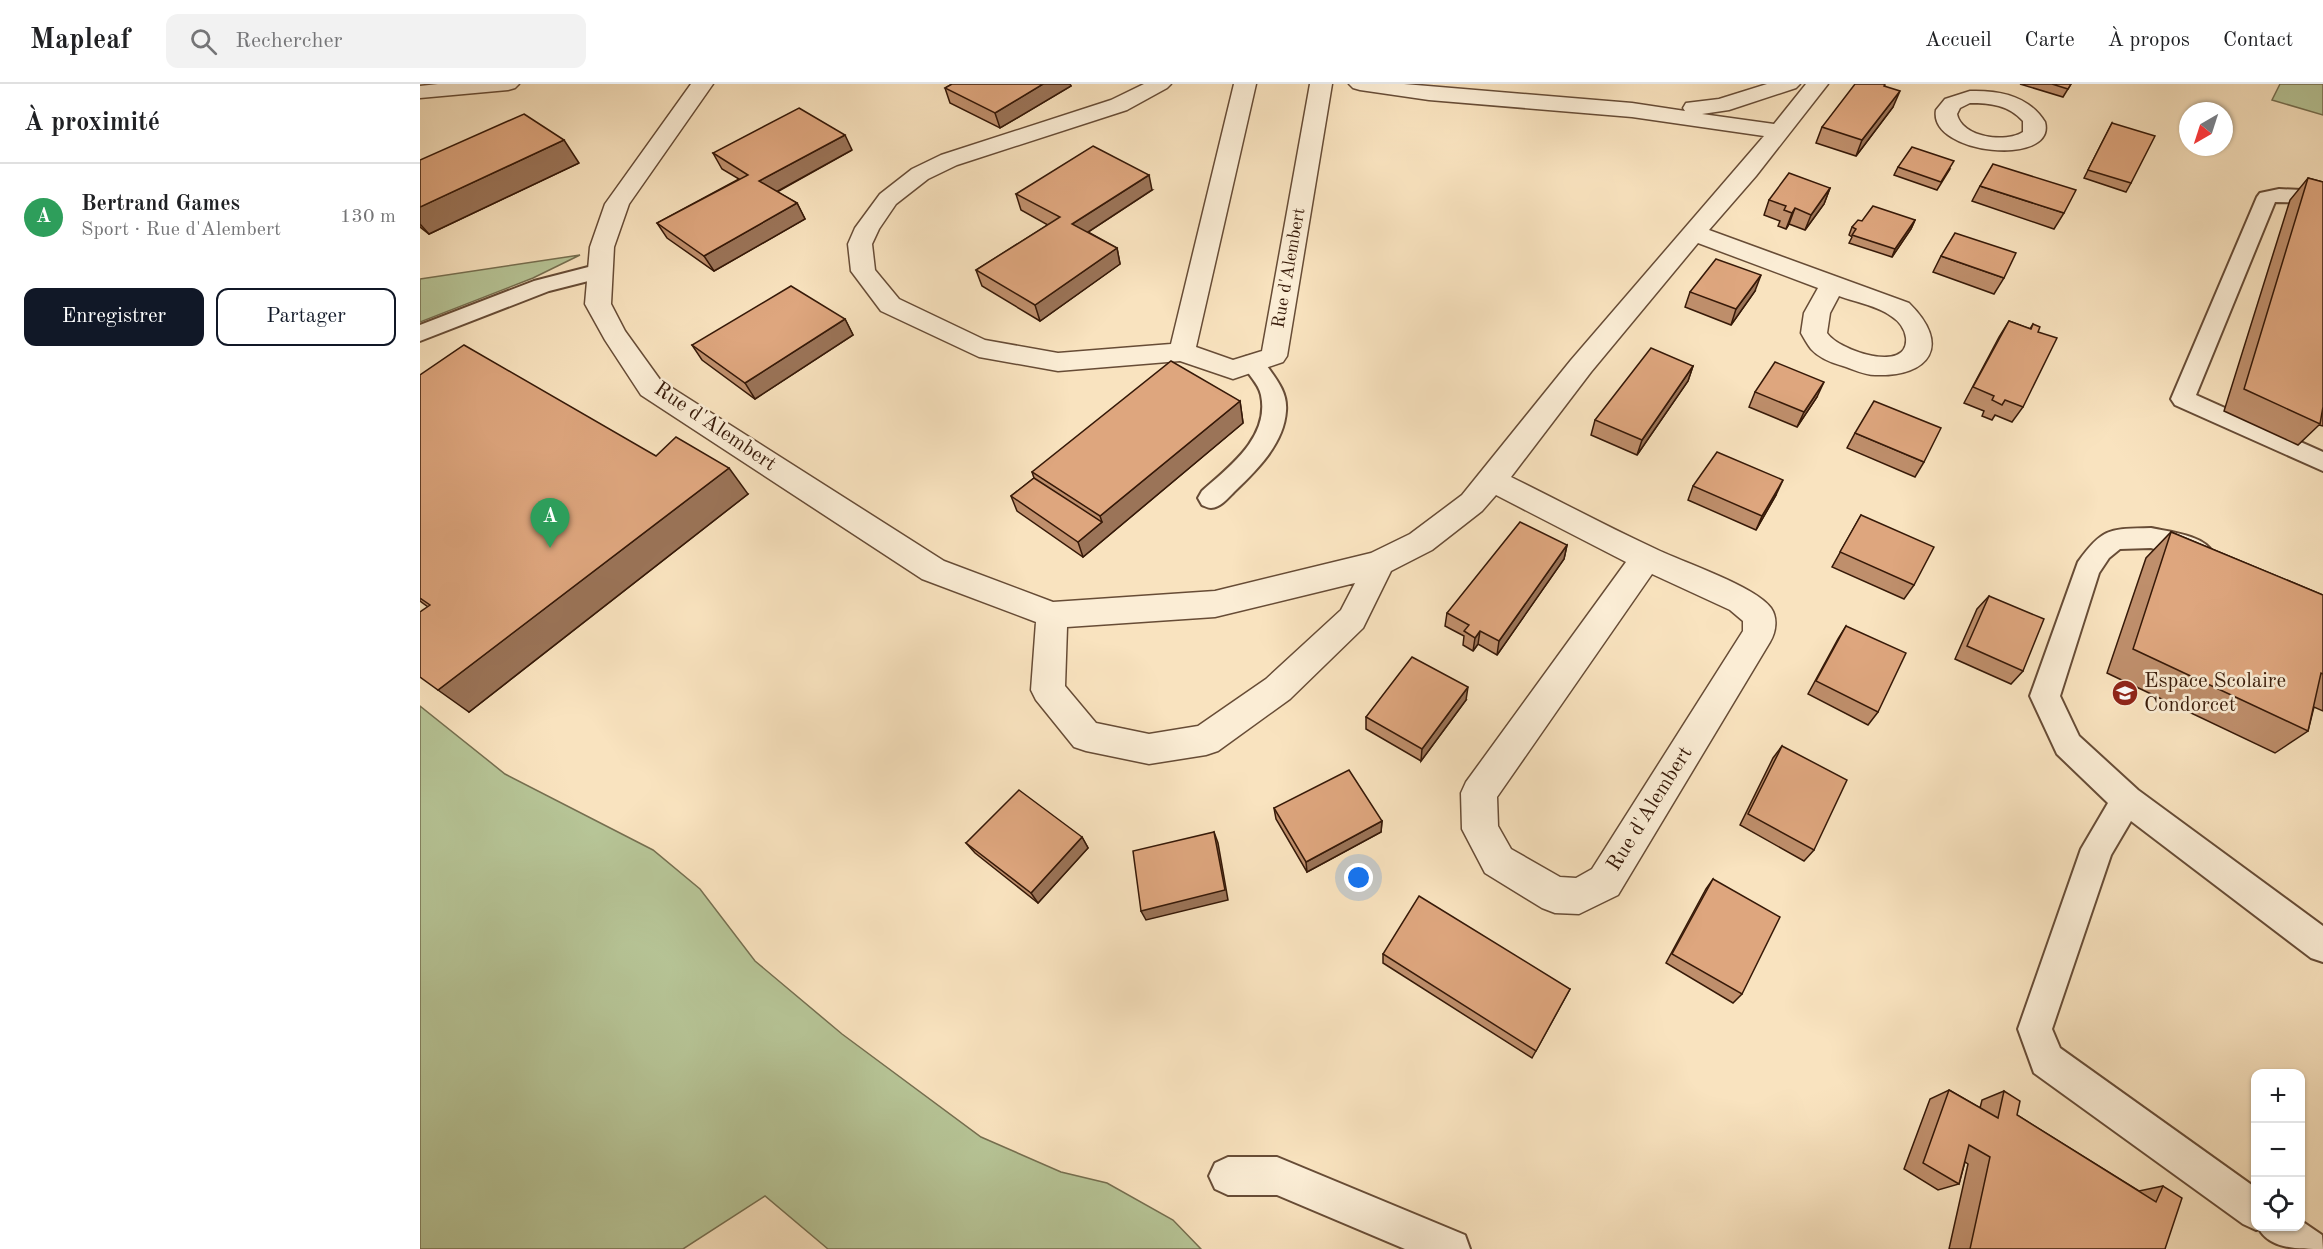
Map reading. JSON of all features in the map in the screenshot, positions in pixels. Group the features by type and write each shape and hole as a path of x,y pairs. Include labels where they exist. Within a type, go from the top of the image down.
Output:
{"street":[{"path":"420,92 508,84"},
{"name":"Rue d'Alembert","path":"702,84 616,204 602,247 598,304 614,334 651,388 933,570 1052,615 1215,604 1328,578 1380,563 1421,542 1472,503 1492,480 1581,366 1693,233 1739,156 1778,131 1818,84"},
{"name":"Rue d'Alembert","path":"1160,84 1119,105 949,160 920,174 888,199 867,228 860,244 863,271 890,305 979,348 1058,362 1182,352 1233,370 1274,356 1321,84"},
{"path":"1182,352 1245,84"},
{"path":"1360,84 1430,94 1495,92 1778,131"},
{"path":"1632,110 1692,109 1721,105 1790,84"},
{"path":"1948,84 1970,97"},
{"path":"1701,120 1726,138 1739,156"},
{"path":"1693,233 1833,284"},
{"name":"Rue d'Alembert","path":"1492,480 1646,558 1741,601 1759,616 1759,633 1605,882 1578,896 1555,895 1498,861 1480,829 1479,793 1646,558"},
{"path":"1052,615 1048,690 1086,736 1149,749 1206,740 1278,689 1352,619 1380,563"}],"lane":[{"path":"2323,197 2302,194 2267,197 2183,399 2323,462"},
{"path":"420,333 542,286 600,271"},
{"path":"1210,498 1249,463 1265,440 1272,420 1273,394 1252,363"},
{"path":"2229,565 2181,544 2151,538 2114,539 2100,551 2086,569 2045,696 2068,745 2127,800 2323,946"},
{"path":"2127,800 2097,849 2035,1029 2047,1060 2251,1207"},
{"path":"1228,1176 1277,1176 1451,1249"},
{"path":"2283,1231 2308,1249"}],"green space":[{"path":"2280,84 2323,84 2323,115 2272,100"},
{"path":"580,255 533,278 420,322 420,279"},
{"path":"420,706 505,774 653,850 700,889 755,961 842,1034 981,1137 1061,1172 1107,1183 1173,1220 1201,1249 828,1249 765,1196 683,1249 420,1249"}],"building":[{"path":"952,84 1043,84 995,113 945,88"},
{"path":"1855,84 1885,84 1884,86 1900,91 1862,140 1822,127"},
{"path":"2052,84 2071,84 2068,89"},
{"path":"799,108 845,135 759,181 797,203 704,256 657,223 748,175 713,153"},
{"path":"524,114 564,140 420,207 420,160"},
{"path":"2112,123 2155,136 2131,183 2088,170"},
{"path":"1093,146 1149,175 1072,224 1117,248 1035,305 976,270 1060,217 1016,194"},
{"path":"1912,147 1954,161 1941,182 1898,167"},
{"path":"1993,164 2076,190 2064,213 1980,186"},
{"path":"1789,173 1830,188 1811,215 1795,208 1792,213 1784,210 1786,206 1769,200"},
{"path":"2308,178 2323,182 2323,407 2320,424 2244,389"},
{"path":"1873,206 1915,220 1895,249 1852,235 1856,229 1852,227 1858,220 1862,221"},
{"path":"1955,233 2016,253 2004,278 1941,256"},
{"path":"1716,259 1761,275 1736,309 1690,292"},
{"path":"791,286 845,319 745,383 692,345"},
{"path":"2009,321 2031,329 2033,324 2040,327 2038,332 2057,338 2023,407 2005,400 2002,405 1992,400 1994,396 1973,387"},
{"path":"464,345 656,456 676,437 729,468 438,690 420,677 420,612 430,605 420,598 420,375"},
{"path":"1651,348 1693,366 1642,440 1595,420"},
{"path":"1171,361 1240,401 1100,516 1032,472"},
{"path":"1775,362 1824,382 1804,412 1755,392"},
{"path":"1874,401 1941,428 1924,462 1855,433"},
{"path":"1717,452 1783,480 1762,516 1693,486"},
{"path":"1034,478 1102,522 1078,542 1011,496"},
{"path":"1861,515 1934,547 1914,585 1840,552"},
{"path":"1520,522 1567,545 1499,641 1480,631 1475,638 1464,631 1469,625 1447,613"},
{"path":"2171,532 2323,595 2323,674 2321,673 2308,731 2133,649"},
{"path":"1989,596 2044,619 2023,671 1967,646"},
{"path":"1846,626 1906,653 1878,712 1816,681"},
{"path":"1412,657 1468,687 1422,749 1366,717"},
{"path":"1782,746 1847,780 1814,850 1748,814"},
{"path":"1349,770 1382,821 1306,862 1274,808"},
{"path":"1019,790 1082,837 1031,893 966,843"},
{"path":"1214,832 1225,890 1141,911 1133,851"},
{"path":"1713,879 1780,917 1742,994 1672,954"},
{"path":"1419,896 1570,989 1536,1051 1383,954"},
{"path":"1949,1090 1998,1118 2004,1091 2020,1101 2017,1115 2156,1202 2163,1186 2182,1198 2165,1249 1970,1249 1990,1157 1969,1145 1959,1184 1923,1163"}],"place":[{"name":"Bertrand Games","path":"550,548"},
{"name":"Espace Scolaire Condorcet","path":"2125,693"}]}
